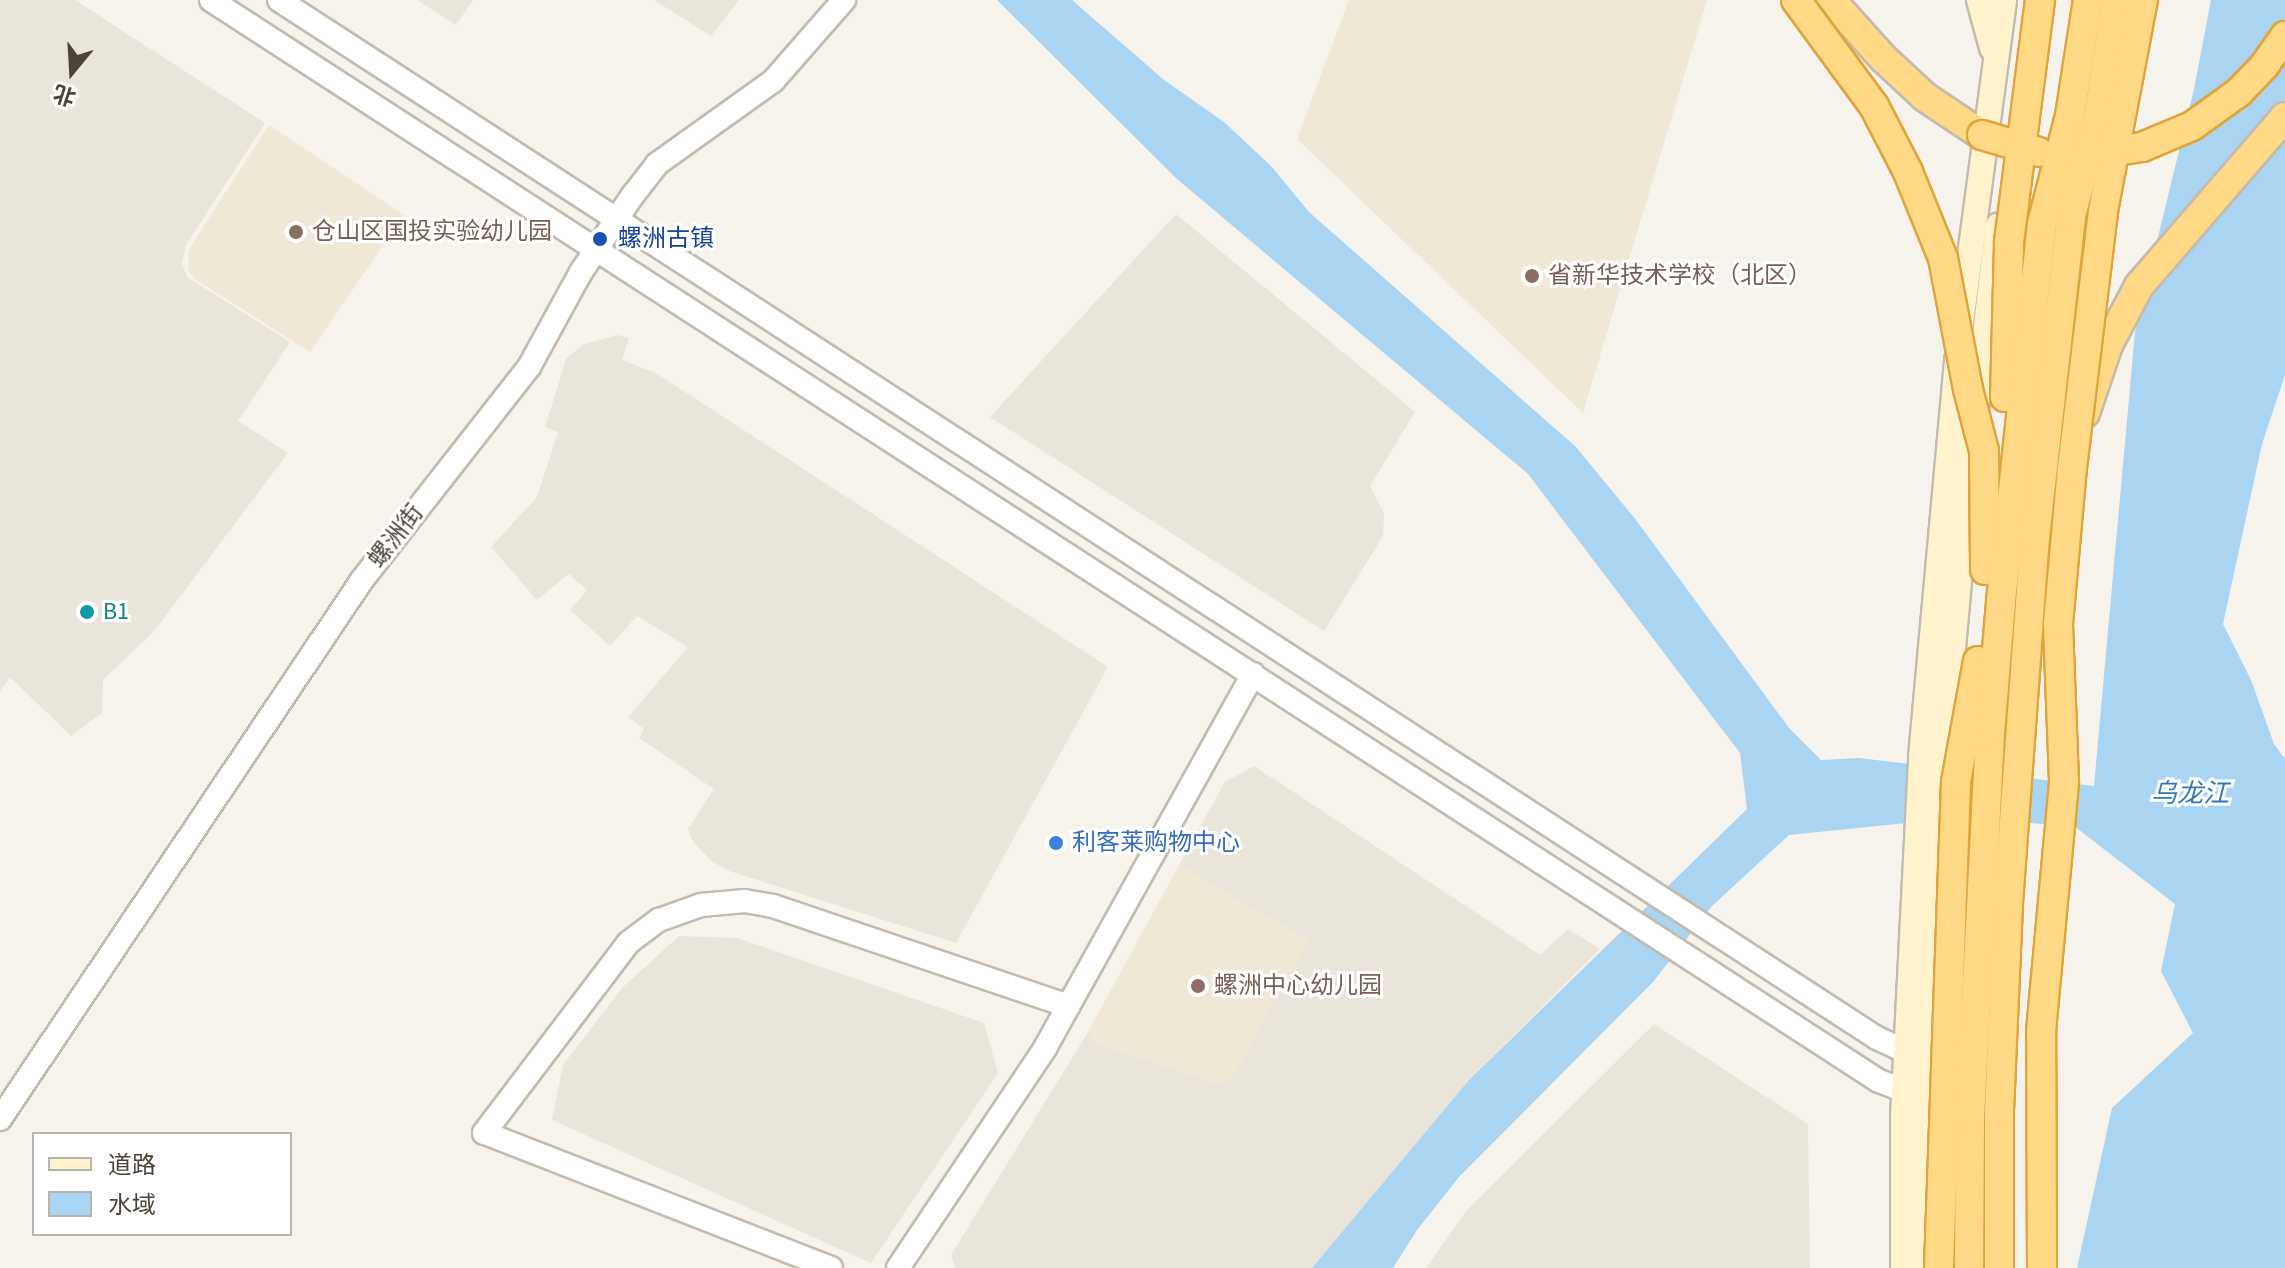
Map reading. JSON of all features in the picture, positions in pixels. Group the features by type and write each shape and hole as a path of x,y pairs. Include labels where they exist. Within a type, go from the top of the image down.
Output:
{"highway":[{"path":"1796,0 1874,106 1908,172 1943,258 1968,389 1984,451 1985,570"},
{"path":"1831,0 1883,58 1940,109 1982,135 2010,145 2053,154 2114,153 2142,147 2182,131 2238,93 2264,66 2285,36"},
{"path":"1939,1268 1956,782 1977,680 1985,570 2006,384 2009,242 2040,0"},
{"path":"1969,1268 1971,1102 1990,733 2002,587 2042,224 2070,116 2088,0"},
{"path":"1999,1268 1999,1111 2008,903 2035,538 2071,215 2098,119 2116,0"},
{"path":"2042,1268 2041,1031 2064,781 2058,624 2072,468 2103,211 2143,0"},
{"path":"2072,468 2094,386 2122,314 2157,262 2285,117"}],"main road":[{"path":"1979,0 1995,59"},
{"path":"1903,1268 1916,1089 1932,758 1968,252 2004,0"},
{"path":"1932,758 2030,0"},
{"path":"1916,1089 1924,1268"}],"street":[{"path":"211,0 1879,1081 1916,1089"},
{"path":"279,0 1886,1043 1918,1049"},
{"name":"螺洲街","path":"0,1119 362,580 529,367 595,248 657,164 773,81 844,0"},
{"path":"898,1268 1069,1006 1253,674"},
{"path":"831,1268 484,1133 628,943 659,920 701,905 745,901 773,906 1069,1006"}],"shaded area":[{"path":"0,0 75,0 265,123 186,245 182,264 187,277 290,342 238,421 288,453 155,630 103,680 102,713 71,736 10,677 0,691"},
{"path":"417,0 473,0 456,25"},
{"path":"654,0 739,0 711,36"},
{"name":"省新华技术学校（北区）","path":"1349,0 1707,0 1583,413 1297,139"},
{"name":"仓山区国投实验幼儿园","path":"269,125 404,215 310,352 195,279 188,270 189,249"},
{"path":"1176,214 1415,412 1370,486 1384,513 1383,536 1324,631 990,417"},
{"path":"618,335 629,338 622,360 656,373 1108,667 956,943 729,871 710,860 692,840 688,829 714,789 639,738 644,729 628,717 688,647 637,616 610,646 570,610 587,590 569,574 537,600 491,547 537,497 558,432 545,427 566,359 584,344"},
{"path":"1254,766 1540,955 1568,929 1600,949 1469,1080 1312,1268 955,1268 951,1255 1088,1032 1098,1044 1222,1085 1308,941 1179,865 1225,782"},
{"name":"螺洲中心幼儿园","path":"1179,865 1308,941 1231,1080 1222,1085 1098,1044 1088,1032"},
{"path":"679,936 737,938 984,1023 998,1073 871,1263 552,1120 563,1065 622,988"},
{"path":"1654,1024 1808,1124 1810,1268 1426,1268 1467,1210"}],"water":[{"name":"乌龙江","path":"997,0 1072,0 1164,80 1224,122 1272,167 1309,212 1576,447 1636,520 1789,728 1821,760 1859,758 2094,786 2135,332 2194,89 2211,0 2285,0 2285,375 2262,444 2223,624 2251,680 2274,744 2285,759 2285,1268 2077,1268 2112,1108 2193,1033 2161,971 2175,904 2074,826 1955,818 1789,835 1712,906 1653,982 1459,1177 1417,1230 1393,1268 1312,1268 1469,1080 1747,809 1740,753 1528,474 1177,179"}],"place":[{"name":"仓山区国投实验幼儿园","path":"296,232"},
{"name":"螺洲古镇","path":"600,239"},
{"name":"省新华技术学校（北区）","path":"1532,276"},
{"name":"B1","path":"87,612"},
{"name":"利客莱购物中心","path":"1056,843"},
{"name":"螺洲中心幼儿园","path":"1198,986"}]}
